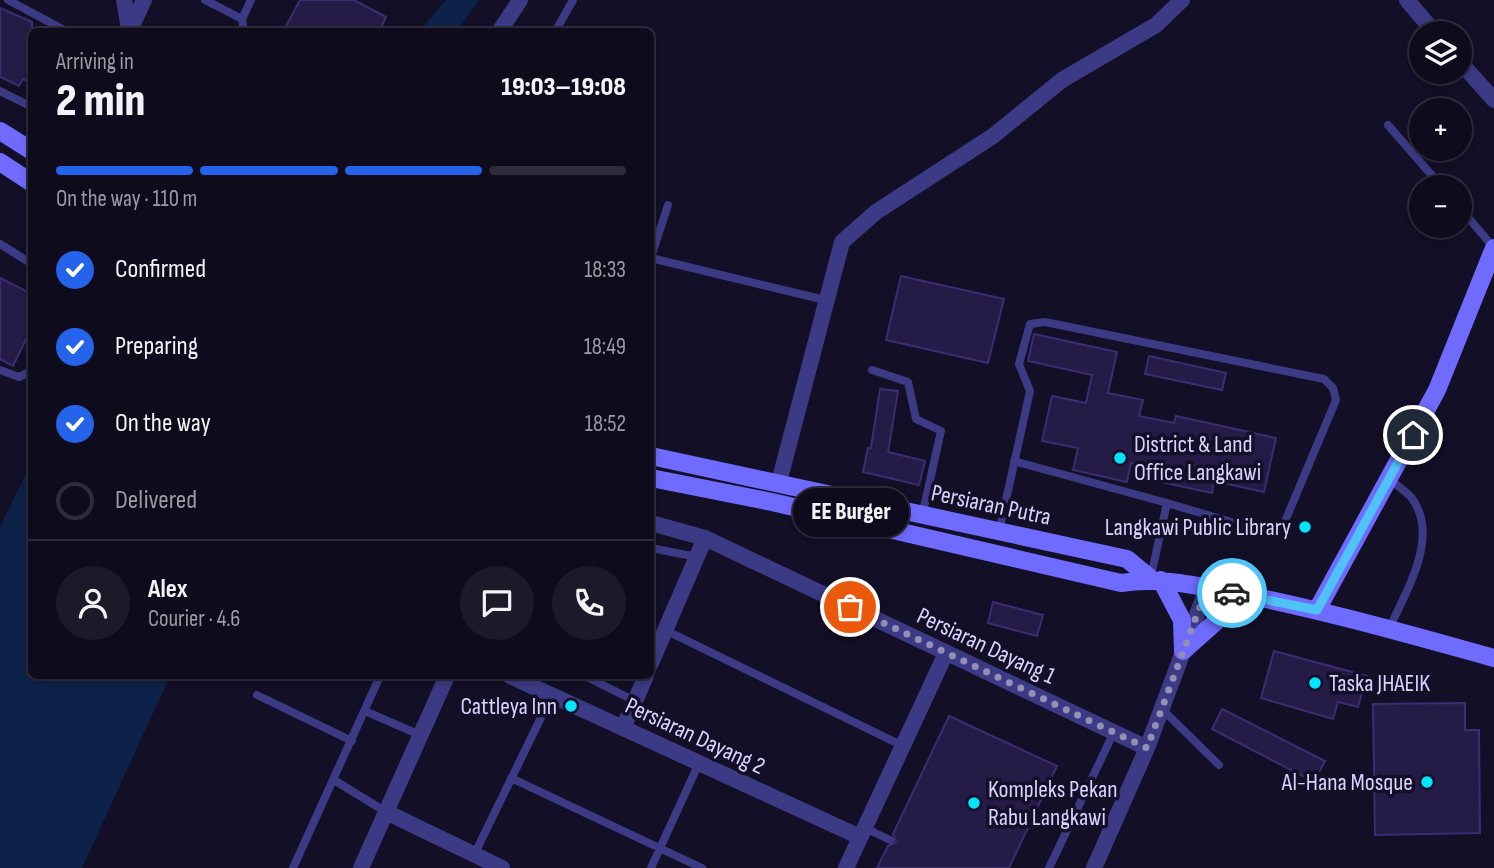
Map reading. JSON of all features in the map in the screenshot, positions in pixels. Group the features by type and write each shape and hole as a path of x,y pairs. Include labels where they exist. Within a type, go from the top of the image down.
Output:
{"main road":[{"path":"0,131 28,148"},
{"path":"0,162 28,180"},
{"path":"1317,610 1437,390 1494,248"},
{"name":"Persiaran Putra","path":"654,457 1127,559 1156,579"},
{"name":"Persiaran Putra","path":"654,479 772,502 1121,583 1156,579 1317,610 1494,658"},
{"path":"1156,579 1182,620 1183,651"},
{"path":"1183,651 1251,596"}],"street":[{"path":"124,0 128,28"},
{"path":"131,28 144,0"},
{"path":"502,28 520,0"},
{"path":"779,482 842,242 853,231 993,136 1062,80 1156,25 1182,0"},
{"path":"1407,0 1425,21"},
{"path":"1472,75 1494,100"},
{"name":"Persiaran Dayang 1","path":"654,524 705,538 1147,748"},
{"path":"654,656 705,538"},
{"path":"1094,868 1147,748 1207,588"},
{"path":"846,868 946,653"},
{"path":"361,868 446,679"},
{"name":"Persiaran Dayang 2","path":"517,679 699,763 862,833"},
{"path":"623,728 645,679"},
{"path":"386,813 502,868"}],"lane":[{"path":"8,0 60,28"},
{"path":"205,0 242,19"},
{"path":"243,28 242,19 251,0"},
{"path":"557,28 573,0"},
{"path":"0,91 28,105"},
{"path":"1388,125 1432,175"},
{"path":"654,249 668,205"},
{"path":"1472,222 1494,248"},
{"path":"0,244 28,262"},
{"path":"654,259 825,300"},
{"path":"999,532 1014,461 1030,391 1019,364 1026,329 1036,321 1324,379 1334,388 1336,400 1283,526 1268,533 1014,461"},
{"path":"0,370 19,377 28,374"},
{"path":"872,370 904,379 910,390 916,419 942,430 922,516"},
{"path":"1389,629 1409,586 1424,530 1410,497 1390,480"},
{"path":"1156,579 1167,503"},
{"path":"654,549 696,557"},
{"path":"665,629 903,746"},
{"path":"293,868 379,679"},
{"path":"591,679 635,701"},
{"path":"257,695 352,741"},
{"path":"474,855 552,695"},
{"path":"1162,709 1219,765"},
{"path":"365,711 421,735"},
{"path":"1049,868 1114,732"},
{"path":"651,868 699,763"},
{"path":"511,778 702,868"},
{"path":"334,780 386,813"},
{"path":"862,833 890,840"}],"water":[{"path":"446,0 479,0 459,28 423,28"},
{"path":"28,470 28,679 169,679 82,868 0,868 0,527"}],"building":[{"path":"300,0 354,0 386,17 381,28 285,28"},
{"path":"0,8 32,22 32,28 28,28 28,81 23,79 19,86 0,77"},
{"path":"901,276 1004,299 988,363 886,340"},
{"path":"0,278 28,292 28,335 13,366 0,359"},
{"path":"1034,334 1117,352 1108,393 1143,400 1139,416 1174,423 1176,416 1276,438 1264,492 1214,481 1212,493 1161,482 1164,470 1131,463 1127,482 1073,470 1078,448 1042,441 1052,396 1086,403 1092,375 1028,361"},
{"path":"1149,356 1226,373 1222,390 1145,374"},
{"path":"880,389 898,391 888,452 925,461 919,485 863,472 868,448 871,448"},
{"path":"993,602 1043,615 1037,636 988,623"},
{"name":"Taska JHAEIK","path":"1274,651 1367,676 1358,707 1338,702 1333,719 1261,698"},
{"name":"Al-Hana Mosque","path":"1465,703 1465,730 1479,730 1480,833 1375,835 1373,704"},
{"path":"1222,709 1325,761 1314,782 1212,729"},
{"name":"Kompleks Pekan Rabu Langkawi","path":"949,716 1057,766 1009,868 877,868 888,846 896,842 893,834"}],"way so far":[{"path":"850,607 1147,748 1207,588 1232,593"}],"place":[{"name":"District & Land Office Langkawi","path":"1120,458"},
{"name":"Langkawi Public Library","path":"1305,527"},
{"name":"EE Burger","path":"850,607"},
{"name":"Taska JHAEIK","path":"1315,683"},
{"name":"Cattleya Inn","path":"571,706"},
{"name":"Al-Hana Mosque","path":"1427,782"},
{"name":"Kompleks Pekan Rabu Langkawi","path":"974,803"}],"route":[{"path":"1232,593 1317,610 1413,435"}]}
